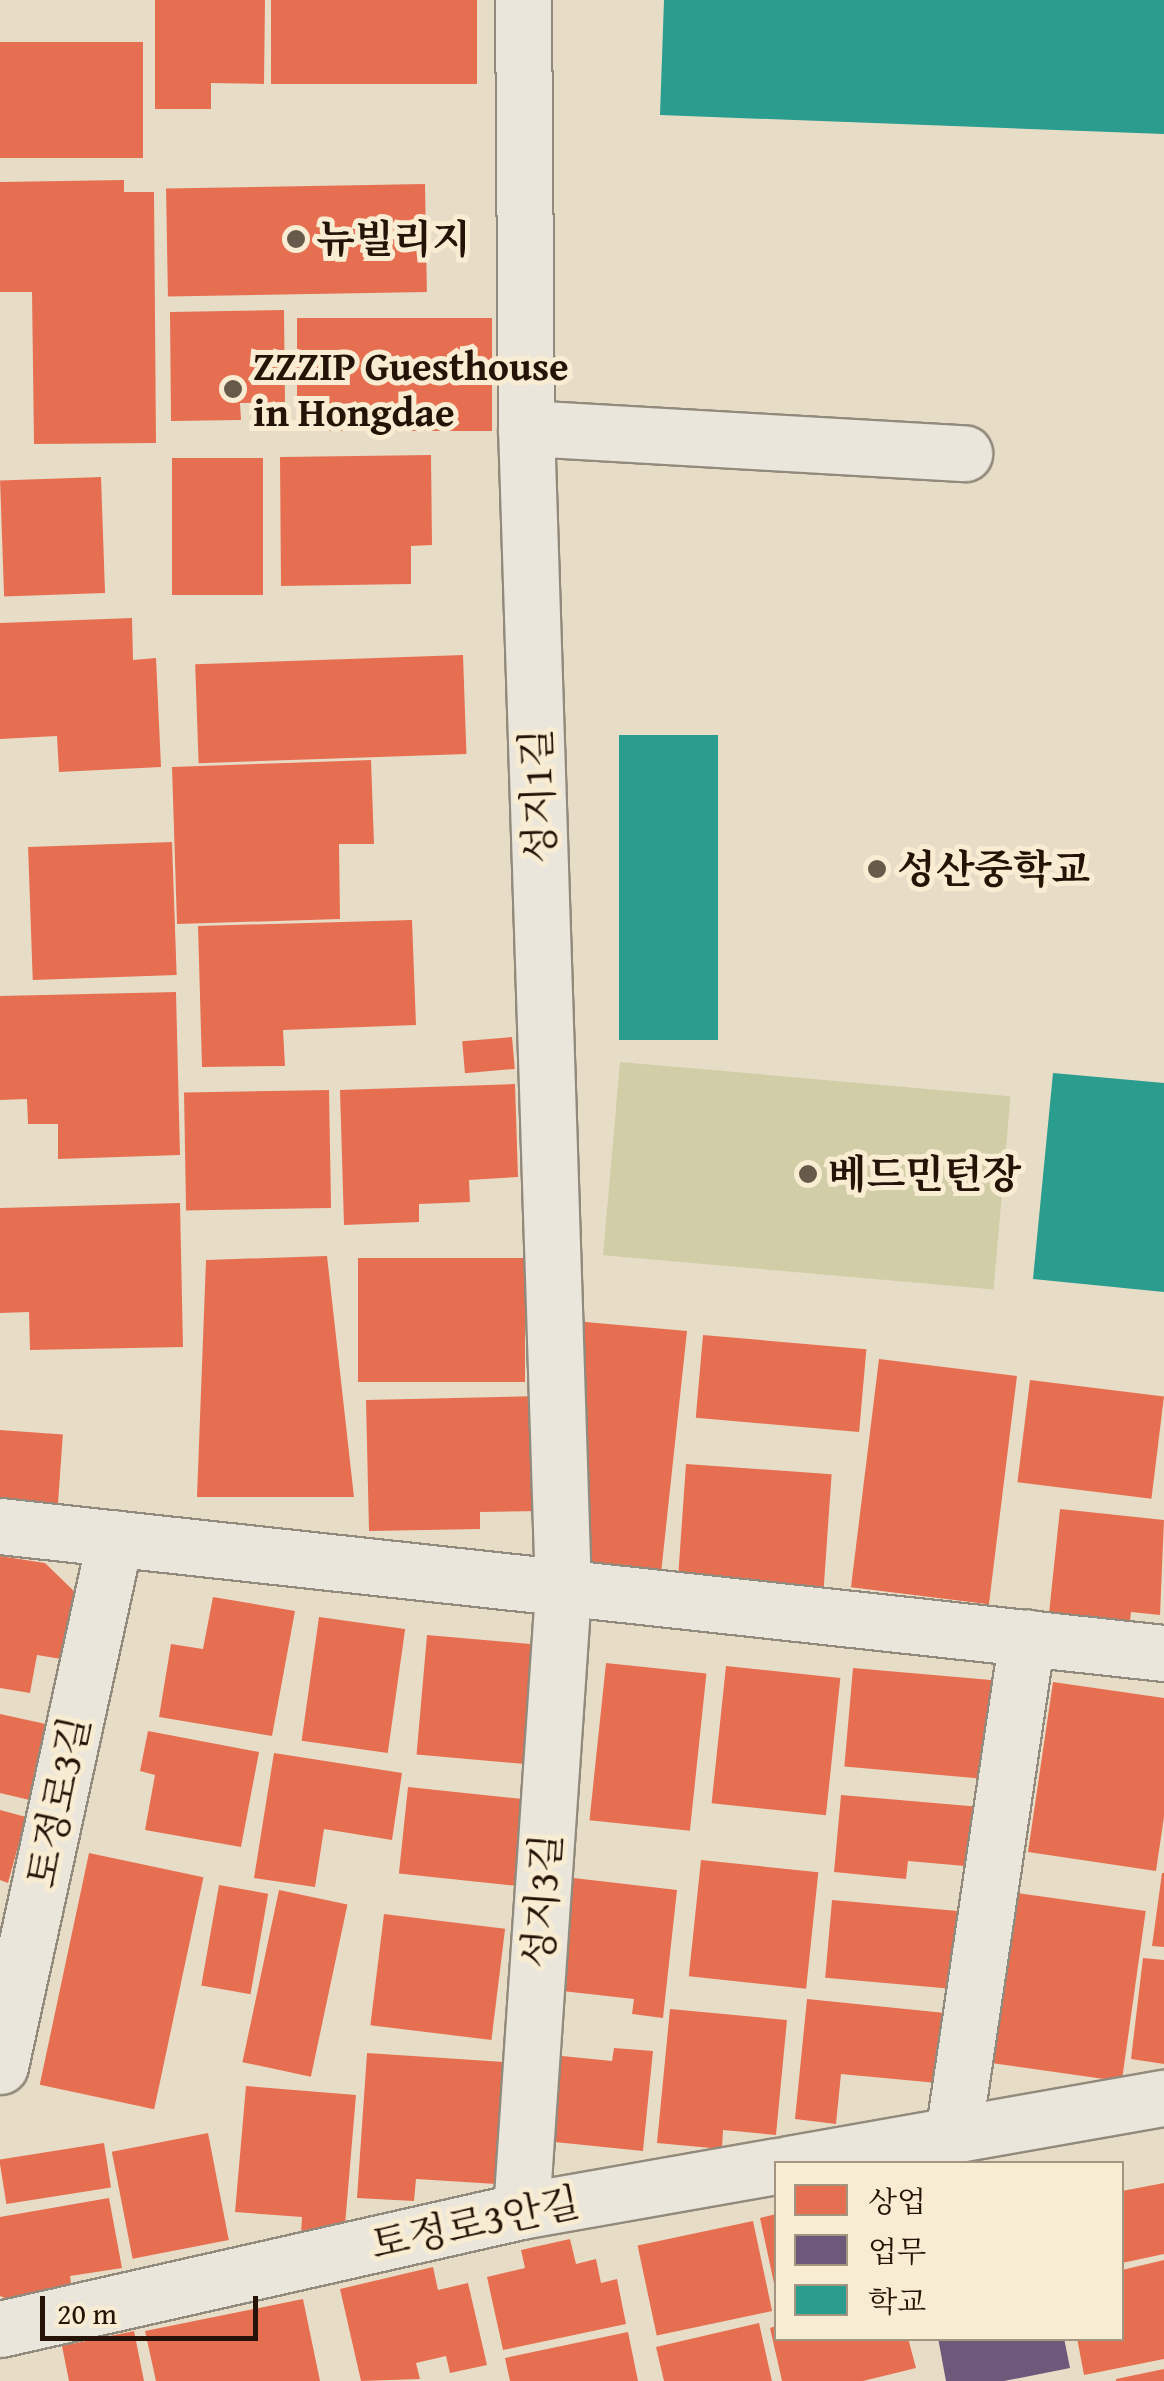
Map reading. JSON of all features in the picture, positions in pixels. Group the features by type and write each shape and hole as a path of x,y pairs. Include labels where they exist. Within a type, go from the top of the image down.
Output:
{"street":[{"name":"성지1길","path":"523,0 526,428 564,1592"},
{"path":"526,428 964,453"},
{"path":"0,1526 564,1592 1164,1654"},
{"name":"토정로3길","path":"0,2066 116,1538"},
{"name":"성지3길","path":"521,2211 564,1592"},
{"path":"953,2135 1027,1638"},
{"path":"805,2161 1164,2098"},
{"name":"토정로3안길","path":"0,2329 521,2211 774,2166"}],"shaded area":[{"name":"베드민턴장","path":"620,1062 1011,1096 994,1289 603,1255"}],"building: 상업":[{"path":"155,0 265,0 264,84 211,83 211,109 155,109"},
{"path":"271,0 477,0 477,84 271,84"},
{"path":"0,42 143,42 143,158 0,158"},
{"path":"124,180 124,192 154,192 156,443 34,444 32,292 0,292 0,182"},
{"name":"뉴빌리지","path":"425,184 427,292 168,297 166,189"},
{"path":"284,310 285,402 240,403 241,420 171,421 170,312"},
{"path":"297,318 492,318 492,431 297,431"},
{"path":"431,455 432,545 411,546 411,584 281,586 280,457"},
{"path":"172,458 263,458 263,595 172,595"},
{"path":"101,477 105,593 4,596 0,481"},
{"path":"132,618 133,660 156,658 161,767 59,772 57,736 0,739 0,623"},
{"path":"463,655 466,754 199,763 195,664"},
{"path":"371,760 374,844 339,844 340,919 177,924 172,767"},
{"path":"172,842 177,975 33,980 28,847"},
{"path":"412,920 416,1025 283,1030 285,1066 202,1067 198,926"},
{"path":"176,992 180,1155 58,1159 58,1124 28,1124 27,1099 0,1100 0,996"},
{"path":"512,1037 515,1069 465,1073 462,1041"},
{"path":"515,1084 518,1177 469,1180 470,1202 419,1204 419,1222 344,1225 340,1090"},
{"path":"329,1090 331,1208 186,1211 184,1093"},
{"path":"180,1203 183,1347 30,1350 29,1312 0,1313 0,1208"},
{"path":"327,1256 354,1497 197,1497 206,1260"},
{"path":"358,1258 525,1258 525,1382 358,1382"},
{"path":"574,1321 687,1331 660,1583 600,1577 572,1549"},
{"path":"703,1335 866,1349 859,1432 696,1418"},
{"path":"879,1359 1017,1376 989,1604 851,1587"},
{"path":"1030,1380 1164,1396 1151,1499 1017,1482"},
{"path":"542,1396 544,1511 480,1512 480,1529 369,1531 366,1400"},
{"path":"0,1430 63,1434 57,1515 0,1511"},
{"path":"686,1464 832,1474 823,1594 678,1584"},
{"path":"1060,1509 1164,1520 1160,1615 1131,1612 1129,1630 1048,1623"},
{"path":"0,1556 45,1563 79,1596 67,1660 37,1655 30,1693 0,1688"},
{"path":"213,1597 295,1611 272,1736 159,1717 171,1644 203,1649"},
{"path":"319,1617 405,1629 388,1753 302,1741"},
{"path":"427,1635 550,1646 539,1765 417,1755"},
{"path":"606,1663 706,1674 690,1831 589,1820"},
{"path":"726,1666 840,1678 826,1815 712,1803"},
{"path":"853,1668 1002,1681 994,1780 844,1767"},
{"path":"1053,1682 1164,1698 1164,1817 1156,1871 1028,1852"},
{"path":"0,1714 55,1726 38,1802 0,1793"},
{"path":"148,1731 259,1752 241,1847 145,1830 155,1775 140,1771"},
{"path":"274,1753 402,1773 392,1840 324,1829 315,1887 254,1878"},
{"path":"408,1787 532,1800 523,1887 399,1874"},
{"path":"841,1795 981,1807 976,1867 908,1861 906,1879 834,1872"},
{"path":"0,1810 26,1817 8,1883 0,1880"},
{"path":"89,1853 203,1877 154,2109 40,2085"},
{"path":"701,1860 818,1872 806,1989 689,1976"},
{"path":"1164,1873 1164,1947 1152,1946"},
{"path":"565,1877 677,1890 663,2018 632,2014 634,1999 553,1990"},
{"path":"219,1885 268,1894 251,1994 201,1985"},
{"path":"279,1890 347,1905 311,2077 242,2062"},
{"path":"1017,1893 1146,1911 1122,2081 993,2063"},
{"path":"832,1900 963,1912 957,1989 825,1978"},
{"path":"384,1914 505,1929 491,2040 370,2025"},
{"path":"1143,1958 1164,1960 1164,2064 1131,2059"},
{"path":"807,1999 955,2014 948,2084 841,2074 836,2124 795,2119"},
{"path":"670,2009 787,2020 776,2135 723,2130 722,2149 657,2143"},
{"path":"614,2048 653,2051 643,2151 535,2140 542,2054 612,2061"},
{"path":"367,2053 504,2062 496,2184 416,2179 414,2201 357,2198"},
{"path":"246,2086 356,2095 344,2237 301,2234 302,2217 235,2212"},
{"path":"208,2133 229,2240 133,2259 112,2152"},
{"path":"104,2143 111,2187 6,2204 0,2159"},
{"path":"1164,2183 1164,2254 1124,2263 1124,2191"},
{"path":"109,2198 122,2268 70,2276 73,2297 25,2306 0,2296 0,2217"},
{"path":"774,2214 774,2283 760,2218"},
{"path":"753,2221 772,2311 657,2336 638,2246"},
{"path":"570,2239 576,2264 596,2259 601,2283 617,2279 626,2324 503,2350 487,2277 525,2268 521,2250"},
{"path":"1164,2260 1164,2359 1084,2375 1078,2341 1124,2341 1124,2270"},
{"path":"433,2267 438,2290 468,2283 487,2365 450,2373 446,2356 416,2363 420,2379 361,2381 340,2289"},
{"path":"303,2299 320,2381 156,2381 145,2331"},
{"path":"759,2323 772,2381 664,2381 656,2347"},
{"path":"774,2327 774,2341 909,2341 916,2368 863,2381 782,2381 770,2328"},
{"path":"134,2331 144,2381 69,2381 62,2346"},
{"path":"628,2332 638,2381 510,2381 505,2358"},
{"path":"1164,2369 1164,2381 1116,2381 1116,2379"}],"building: 업무":[{"path":"939,2341 1065,2341 1070,2368 1004,2381 946,2381"}],"building: 학교":[{"path":"664,0 1164,0 1164,134 660,115"},
{"path":"619,735 718,735 718,1040 619,1040"},
{"path":"1053,1073 1164,1083 1164,1292 1033,1279"}],"place":[{"name":"뉴빌리지","path":"296,239"},
{"name":"ZZZIP Guesthouse in Hongdae","path":"233,389"},
{"name":"성산중학교","path":"877,869"},
{"name":"베드민턴장","path":"808,1174"}]}
